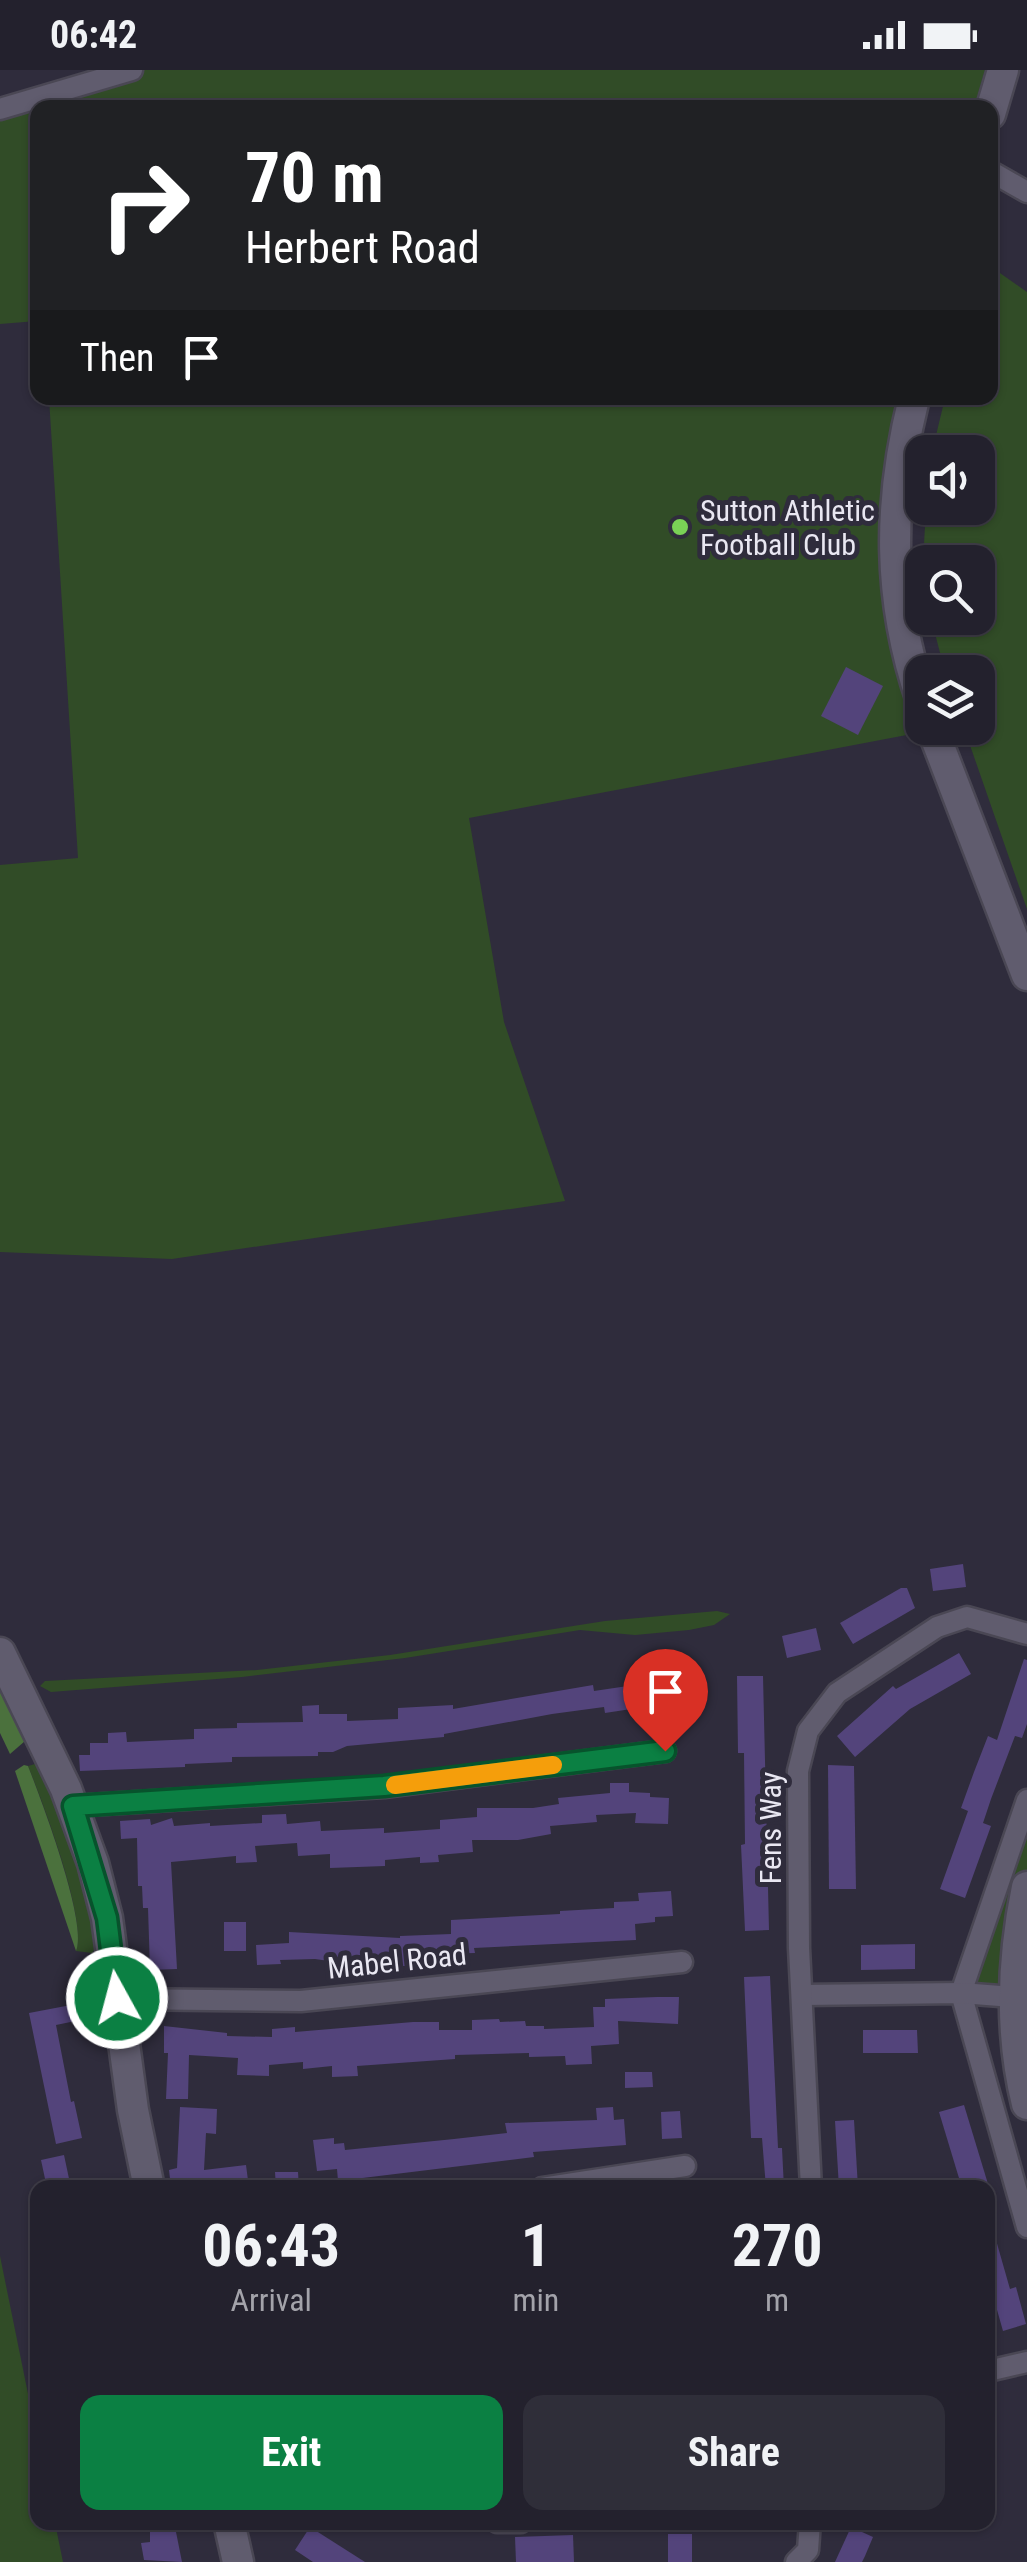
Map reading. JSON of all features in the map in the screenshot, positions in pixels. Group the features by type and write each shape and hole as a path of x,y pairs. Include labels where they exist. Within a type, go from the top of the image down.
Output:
{"street":[{"path":"30,100 132,70"},
{"path":"994,100 1003,70"},
{"path":"0,109 30,100"},
{"path":"998,176 1027,192"},
{"path":"909,655 896,601 894,547 900,460 912,405"},
{"path":"939,745 1027,975"},
{"name":"Fens Way","path":"810,2180 800,1948 798,1771 808,1731 837,1693 937,1627 967,1617 1027,1634"},
{"path":"0,1653 73,1806 107,1918 148,2180"},
{"path":"73,1806 384,1786 665,1751"},
{"path":"1027,1800 961,1993 1027,2227"},
{"path":"1027,1887 1013,1997 1015,2041 1027,2104"},
{"name":"Mabel Road","path":"117,1998 301,2001 682,1962"},
{"path":"804,1995 961,1993 1013,1997"},
{"path":"594,2180 685,2166"},
{"path":"995,2369 1027,2362"},
{"path":"230,2530 238,2562"},
{"path":"796,2562 808,2550 809,2530"}],"green space":[{"path":"133,70 985,70 976,100 33,100"},
{"path":"30,101 30,322 0,324 0,110"},
{"path":"998,272 1027,292 1027,909 970,745 995,745 995,655 941,655 935,635 995,635 995,545 924,545 925,525 995,525 995,435 936,435 943,405 998,405"},
{"path":"49,405 913,405 896,495 905,566 905,635 914,635 916,655 905,655 905,735 469,818 504,1022 565,1201 172,1259 0,1252 0,865 78,858"},
{"path":"717,1611 730,1614 714,1625 689,1630 635,1635 580,1630 405,1658 242,1677 51,1692 40,1686 45,1681 257,1670 390,1655 605,1621"},
{"path":"0,1681 25,1741 10,1754 0,1733"},
{"path":"42,1762 82,1870 97,1946 92,1953 76,1951 76,1914 70,1888 28,1766"},
{"path":"28,1766 43,1805 70,1889 78,1936 76,1951 15,1771"},
{"path":"1027,1803 1027,1886 1013,1997 962,1992"},
{"path":"0,2256 30,2404 30,2530 56,2530 63,2562 0,2562"}],"building":[{"path":"846,667 883,686 858,735 821,716"},
{"path":"963,1564 966,1587 933,1591 930,1569"},
{"path":"907,1588 915,1608 853,1644 840,1623"},
{"path":"816,1628 821,1650 787,1658 782,1636"},
{"path":"959,1653 971,1674 910,1709 855,1757 837,1736 893,1686 896,1689"},
{"path":"1024,1659 1027,1724 1022,1738 1015,1736 991,1799 983,1823 991,1826 965,1898 940,1889 968,1811 961,1808 974,1772 988,1736 997,1740"},
{"path":"737,1676 763,1676 769,1930 745,1931 741,1845 745,1844 744,1753 738,1753"},
{"path":"648,1683 651,1706 605,1713 604,1707 552,1714 444,1737 347,1746 333,1752 318,1752 318,1756 232,1757 232,1762 185,1767 80,1771 79,1755 90,1755 90,1743 108,1743 108,1733 126,1732 127,1742 194,1739 194,1729 237,1728 237,1723 303,1722 302,1706 319,1705 319,1714 347,1714 347,1721 398,1719 398,1708 453,1705 453,1709 593,1685 594,1691"},
{"path":"828,1765 854,1766 856,1889 829,1889"},
{"path":"610,1783 629,1783 629,1792 669,1798 668,1824 635,1823 636,1813 596,1815 597,1822 550,1826 551,1834 518,1840 472,1840 473,1852 438,1855 439,1862 420,1863 420,1857 385,1860 385,1866 330,1868 330,1854 298,1856 297,1843 255,1846 257,1862 236,1863 236,1856 171,1862 177,1969 150,1970 148,1908 143,1908 142,1886 138,1886 137,1838 121,1839 120,1821 150,1819 151,1825 172,1818 174,1826 210,1826 262,1823 262,1815 286,1814 287,1824 320,1821 321,1831 384,1828 384,1833 440,1829 440,1820 477,1817 477,1808 559,1804 558,1798 610,1793"},
{"path":"671,1891 673,1916 635,1924 636,1940 474,1948 475,1953 439,1954 439,1966 364,1966 315,1959 257,1965 256,1945 289,1943 289,1932 400,1938 451,1934 451,1920 614,1908 614,1902 639,1901 638,1893"},
{"path":"224,1922 246,1922 246,1951 224,1951"},
{"path":"915,1944 915,1969 861,1970 861,1945"},
{"path":"770,1976 778,2148 782,2148 784,2180 765,2180 762,2138 751,2138 744,1977"},
{"path":"679,1997 678,2024 618,2021 619,2044 591,2046 592,2064 566,2065 565,2056 529,2057 529,2053 455,2055 455,2059 357,2066 358,2076 332,2077 332,2066 303,2069 303,2062 269,2065 269,2076 237,2075 238,2058 189,2055 188,2099 166,2099 168,2053 164,2053 164,2026 227,2036 272,2037 272,2029 295,2027 295,2032 413,2022 439,2022 439,2030 472,2030 472,2020 499,2019 525,2021 526,2026 544,2029 594,2027 593,2007 605,2007 605,1999"},
{"path":"92,2001 95,2017 56,2025 82,2138 56,2144 29,2013"},
{"path":"863,2030 917,2030 918,2053 863,2053"},
{"path":"625,2072 652,2072 653,2087 625,2088"},
{"path":"964,2105 987,2180 960,2180 939,2112"},
{"path":"180,2107 217,2109 216,2134 206,2133 204,2170 246,2165 248,2180 170,2180 169,2170 177,2168"},
{"path":"613,2107 614,2120 624,2119 626,2145 533,2152 534,2157 346,2180 338,2180 337,2169 317,2171 313,2140 334,2138 334,2144 344,2143 345,2150 454,2139 507,2133 505,2123 597,2120 596,2108"},
{"path":"680,2111 682,2138 662,2139 661,2112"},
{"path":"854,2120 858,2180 839,2180 835,2121"},
{"path":"64,2155 69,2180 45,2180 41,2160"},
{"path":"275,2172 298,2172 298,2180 276,2180"},
{"path":"995,2236 1010,2289 1016,2287 1026,2324 1003,2331 995,2303"},
{"path":"150,2530 176,2530 182,2562 144,2560 141,2543 150,2542"},
{"path":"308,2530 315,2530 365,2562 313,2562 295,2550"},
{"path":"850,2530 873,2537 862,2562 835,2562"},
{"path":"668,2534 692,2534 692,2562 668,2562"},
{"path":"573,2535 574,2562 516,2562 515,2537"}],"slow traffic":[{"path":"395,1785 553,1765"}],"place":[{"name":"Sutton Athletic Football Club","path":"680,527"}],"route":[{"path":"117,1998 107,1918 73,1806 384,1786 665,1751"}]}
